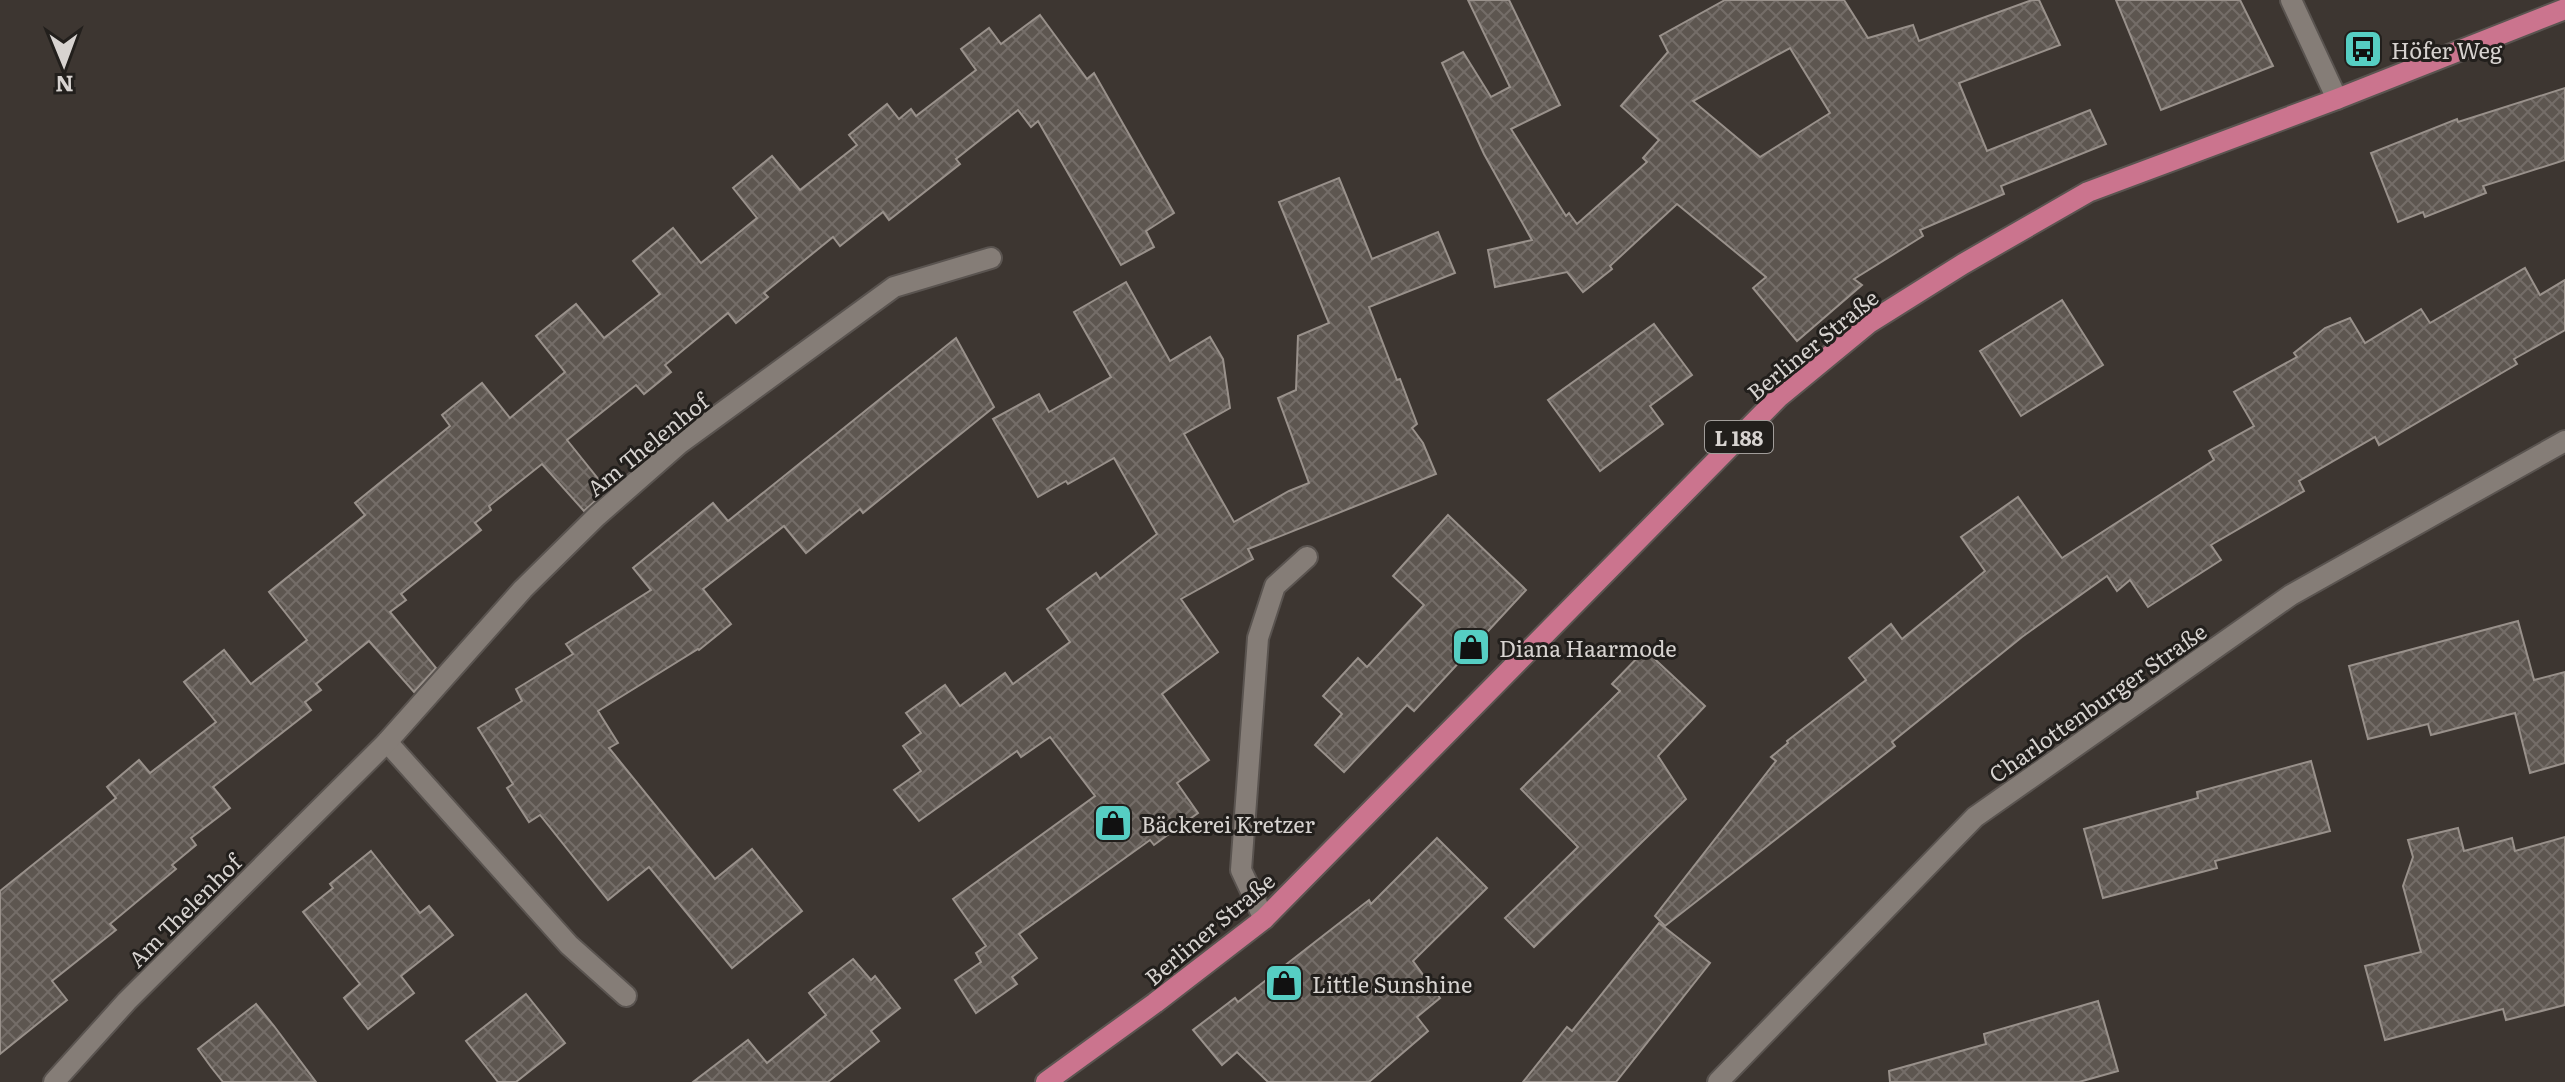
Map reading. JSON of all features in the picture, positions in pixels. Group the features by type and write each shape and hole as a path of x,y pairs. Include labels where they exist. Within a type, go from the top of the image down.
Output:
{"main road":[{"name":"Berliner Straße","path":"1053,1080 1264,919 1779,397 1869,323 2088,192 2565,9"}],"street":[{"path":"2291,0 2337,99"},
{"name":"Am Thelenhof","path":"54,1082 127,1001 387,742 523,589 597,516 679,444 894,287 991,258"},
{"name":"Charlottenburger Straße","path":"1718,1082 1975,817 2291,595 2565,441"},
{"path":"1264,919 1241,870 1258,638 1275,586 1307,557"},
{"path":"387,742 569,945 626,996"}],"building":[{"path":"1468,0 1509,0 1560,105 1511,129 1566,216 1569,213 1577,224 1647,162 1643,158 1659,140 1621,106 1668,52 1660,36 1725,0 1844,0 1868,38 1913,25 1919,41 2039,0 2060,45 1959,83 1987,151 2090,110 2106,144 2001,186 2004,194 1920,230 1923,236 1854,279 1862,285 1797,341 1753,288 1766,277 1677,204 1610,266 1612,269 1583,292 1567,272 1495,287 1488,250 1532,240 1484,154 1442,63 1463,52 1491,97 1510,87","holes":["1790,48 1830,113 1760,157 1693,101"]},
{"path":"2116,0 2240,0 2273,66 2161,110"},
{"path":"1040,15 1087,79 1094,73 1174,213 1146,231 1154,247 1121,265 1038,121 1031,127 1018,110 956,159 960,164 889,220 883,212 840,246 833,237 764,293 768,297 736,323 728,313 665,365 671,372 644,394 636,385 567,440 607,490 584,511 542,464 489,506 491,510 475,523 481,530 401,594 406,600 390,612 436,668 414,692 369,641 316,684 321,690 305,702 311,710 213,787 230,808 191,838 196,845 172,865 176,869 110,924 116,930 52,981 67,1000 0,1054 0,891 116,798 107,787 139,760 150,773 216,722 184,682 224,650 251,684 307,640 269,592 365,515 355,503 450,426 442,415 482,383 510,418 565,372 536,336 576,304 604,338 660,294 633,261 673,228 701,263 757,218 733,188 772,156 800,190 857,145 849,135 887,104 899,119 911,109 916,116 976,70 961,49 989,28 1001,44"},
{"path":"2565,88 2565,160 2483,186 2486,193 2425,217 2423,212 2398,222 2371,153 2457,119 2458,122"},
{"path":"1339,178 1372,259 1438,232 1455,273 1369,307 1417,424 1412,428 1423,443 1436,474 1248,549 1253,559 1181,599 1218,652 1162,694 1209,760 1177,783 1198,813 1154,845 1150,840 1019,934 1037,958 1012,977 1017,984 976,1013 955,980 981,962 976,953 986,946 953,899 1095,796 1050,737 1021,757 1017,751 919,821 894,790 921,771 903,746 921,733 906,713 945,685 960,706 1005,673 1013,684 1070,642 1047,609 1096,573 1100,579 1157,534 1114,458 1038,497 993,419 1039,394 1049,412 1111,377 1074,312 1126,282 1170,361 1210,337 1223,359 1230,408 1184,434 1234,522 1309,483 1278,398 1296,390 1298,336 1329,323 1279,202"},
{"path":"2525,268 2540,295 2565,280 2565,330 2514,359 2517,364 2379,445 2375,437 2299,481 2304,491 2211,545 2221,560 2148,607 2130,580 2117,591 2107,576 2022,637 1892,742 1895,746 1665,926 1655,916 1776,761 1771,757 1866,680 1849,658 1891,624 1902,639 1985,571 1961,537 2018,497 2062,558 2214,460 2209,451 2254,426 2234,392 2297,357 2294,353 2325,328 2350,318 2365,343 2421,309 2430,323"},
{"path":"2062,300 2103,365 2021,416 1980,351"},
{"path":"1654,324 1692,375 1650,406 1663,424 1600,471 1548,400"},
{"path":"956,338 994,407 863,513 860,509 806,553 784,526 703,589 731,624 699,650 598,711 618,743 609,748 715,879 752,849 802,911 732,968 649,867 608,900 540,815 529,822 507,788 513,784 478,728 522,701 516,689 573,654 566,644 651,590 633,568 713,503 728,521"},
{"path":"1448,515 1526,590 1414,711 1407,705 1344,772 1315,745 1342,714 1323,696 1358,658 1367,667 1424,605 1393,576"},
{"path":"2518,621 2534,680 2565,672 2565,763 2530,773 2515,713 2431,735 2428,724 2368,739 2349,666"},
{"path":"1645,650 1705,706 1658,756 1686,799 1534,947 1505,918 1578,847 1521,789 1620,691 1612,684"},
{"path":"2311,761 2330,831 2215,861 2217,868 2103,898 2084,829 2198,798 2197,792"},
{"path":"2458,828 2464,851 2512,838 2515,851 2565,837 2565,1005 2506,1020 2503,1009 2385,1040 2365,966 2421,952 2403,886 2413,857 2408,840"},
{"path":"1437,838 1487,888 1413,961 1440,998 1417,1017 1428,1031 1369,1082 1268,1082 1237,1052 1222,1065 1193,1030 1235,998 1238,1002 1369,900 1371,904"},
{"path":"371,851 420,913 429,906 453,935 401,976 414,993 368,1029 344,998 360,984 303,912 333,888 330,884"},
{"path":"1659,923 1710,963 1616,1082 1523,1082 1567,1027 1572,1031"},
{"path":"853,959 871,980 875,976 900,1008 871,1031 879,1041 828,1082 693,1082 748,1040 767,1063 826,1015 809,993"},
{"path":"526,994 565,1043 516,1082 498,1082 466,1041"},
{"path":"2098,1001 2118,1071 2079,1082 1890,1082 1889,1071 1986,1044 1984,1034"},
{"path":"256,1004 316,1082 223,1082 211,1067 198,1049"}],"place":[{"name":"Höfer Weg","path":"2363,49"},
{"name":"Diana Haarmode","path":"1471,647"},
{"name":"Bäckerei Kretzer","path":"1113,823"},
{"name":"Little Sunshine","path":"1284,983"}]}
